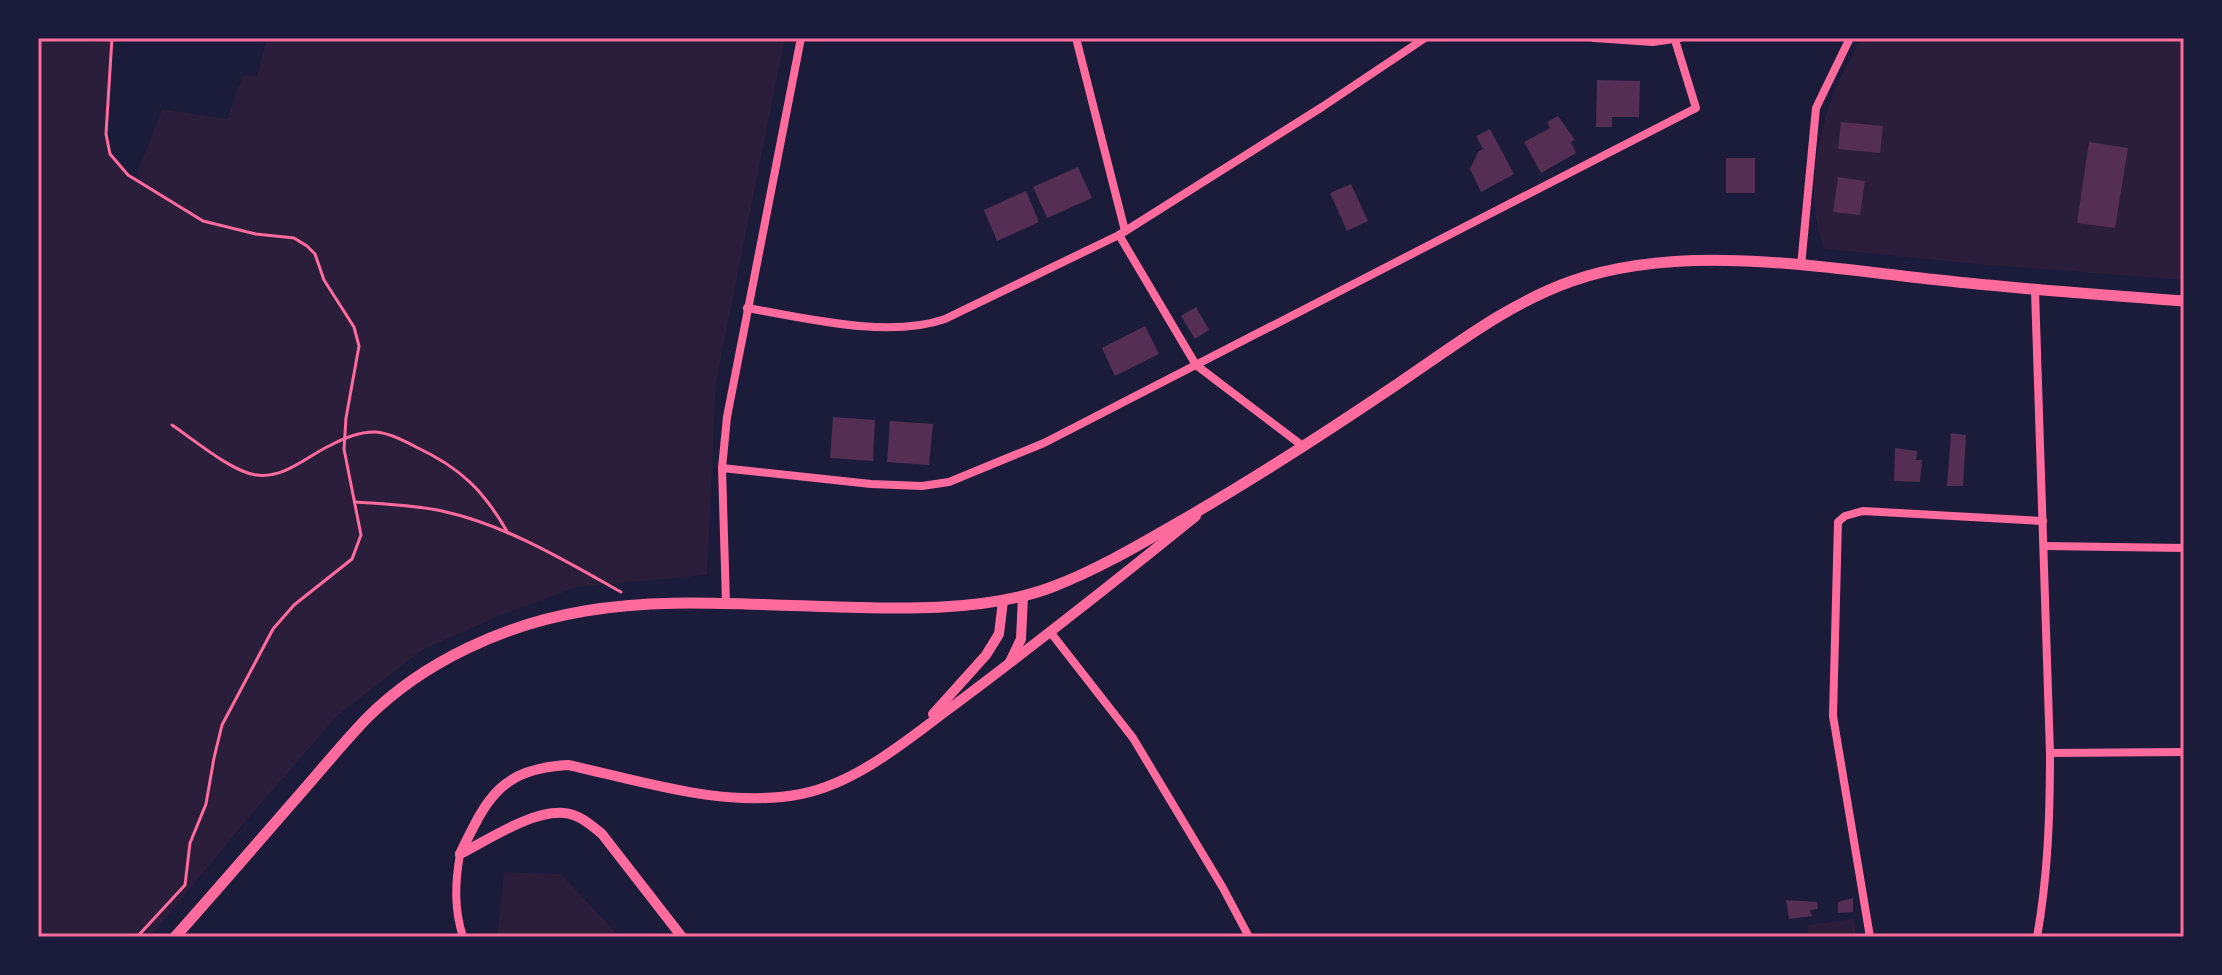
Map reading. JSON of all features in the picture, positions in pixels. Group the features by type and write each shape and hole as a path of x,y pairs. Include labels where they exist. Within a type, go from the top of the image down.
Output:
{"main road":[{"path":"175,937 370,715 427,671 461,651 502,634 583,611 646,605 726,603 935,606 1003,601 1051,588 1213,503 1304,447 1476,331 1524,302 1568,283 1607,271 1661,262 1708,261 1801,266 2035,291 2184,301"}],"street":[{"path":"726,603 722,468 727,417 801,38"},
{"path":"1076,38 1122,233 1196,365 1304,447"},
{"path":"747,308 813,320 900,329 945,319 1122,233 1425,38"},
{"path":"722,468 871,484 922,486 949,482 1044,443 1696,108 1678,39 1653,42 1594,38"},
{"path":"1801,266 1816,108 1850,38"},
{"path":"2035,291 2050,753 2050,813 2037,937"},
{"path":"463,937 457,918 456,882 460,854 482,808 511,779 529,770 568,765 696,793 732,797 769,798 801,794 832,785 863,769 1010,664 1213,503"},
{"path":"1870,937 1833,716 1838,522 1845,516 1863,511 2043,521"},
{"path":"2044,546 2184,548"},
{"path":"1010,664 1021,639 1023,596"},
{"path":"918,730 986,655 999,634 1003,601"},
{"path":"1051,633 1133,738 1249,937"},
{"path":"2050,753 2184,752"},
{"path":"460,854 514,826 541,816 566,813 585,820 602,834 682,937"}],"path":[{"path":"112,38 106,134 110,154 128,175 203,221 256,234 294,238 315,254 324,280 354,327 359,346 344,439 361,535 352,559 294,605 273,629 222,725 206,804 190,843 185,885 137,937"},
{"path":"172,425 236,467 255,475 275,475 344,439 376,432 403,440 438,457 470,480 491,503 508,533"},
{"path":"354,502 441,511 508,533 538,545 646,605"}],"shaded area":[{"path":"38,38 112,38 107,141 114,160 135,179 162,109 227,119 243,75 257,76 267,38 785,38 716,382 707,575 577,587 501,615 422,650 338,715 150,937 38,937"},
{"path":"1862,38 2184,38 2184,280 1825,249 1819,233 1814,197 1820,141 1832,97"},
{"path":"504,872 561,874 620,937 497,937"},
{"path":"1854,919 1856,937 1809,937 1807,925"}],"building":[{"path":"1597,80 1640,81 1639,117 1612,117 1612,127 1596,127"},
{"path":"1558,116 1575,140 1571,142 1576,153 1541,173 1524,142 1550,128 1547,122"},
{"path":"1841,122 1883,126 1880,153 1838,149"},
{"path":"1490,129 1514,174 1481,192 1470,169 1478,152 1483,149 1476,136"},
{"path":"2089,142 2128,148 2115,228 2077,223"},
{"path":"1726,158 1755,158 1755,193 1726,193"},
{"path":"1078,167 1092,198 1047,218 1033,187"},
{"path":"1838,177 1865,181 1860,215 1833,212"},
{"path":"1351,184 1368,221 1347,231 1330,193"},
{"path":"1026,191 1039,222 997,241 984,210"},
{"path":"1196,307 1209,330 1195,339 1181,316"},
{"path":"1145,326 1159,354 1115,376 1102,348"},
{"path":"833,417 875,420 873,461 830,458"},
{"path":"890,421 933,424 929,465 887,462"},
{"path":"1951,433 1966,435 1963,486 1947,486"},
{"path":"1895,448 1917,451 1916,460 1922,460 1920,482 1894,481"},
{"path":"1853,898 1853,912 1838,913 1838,902"},
{"path":"1786,900 1817,902 1818,909 1810,910 1812,916 1789,919"}]}
